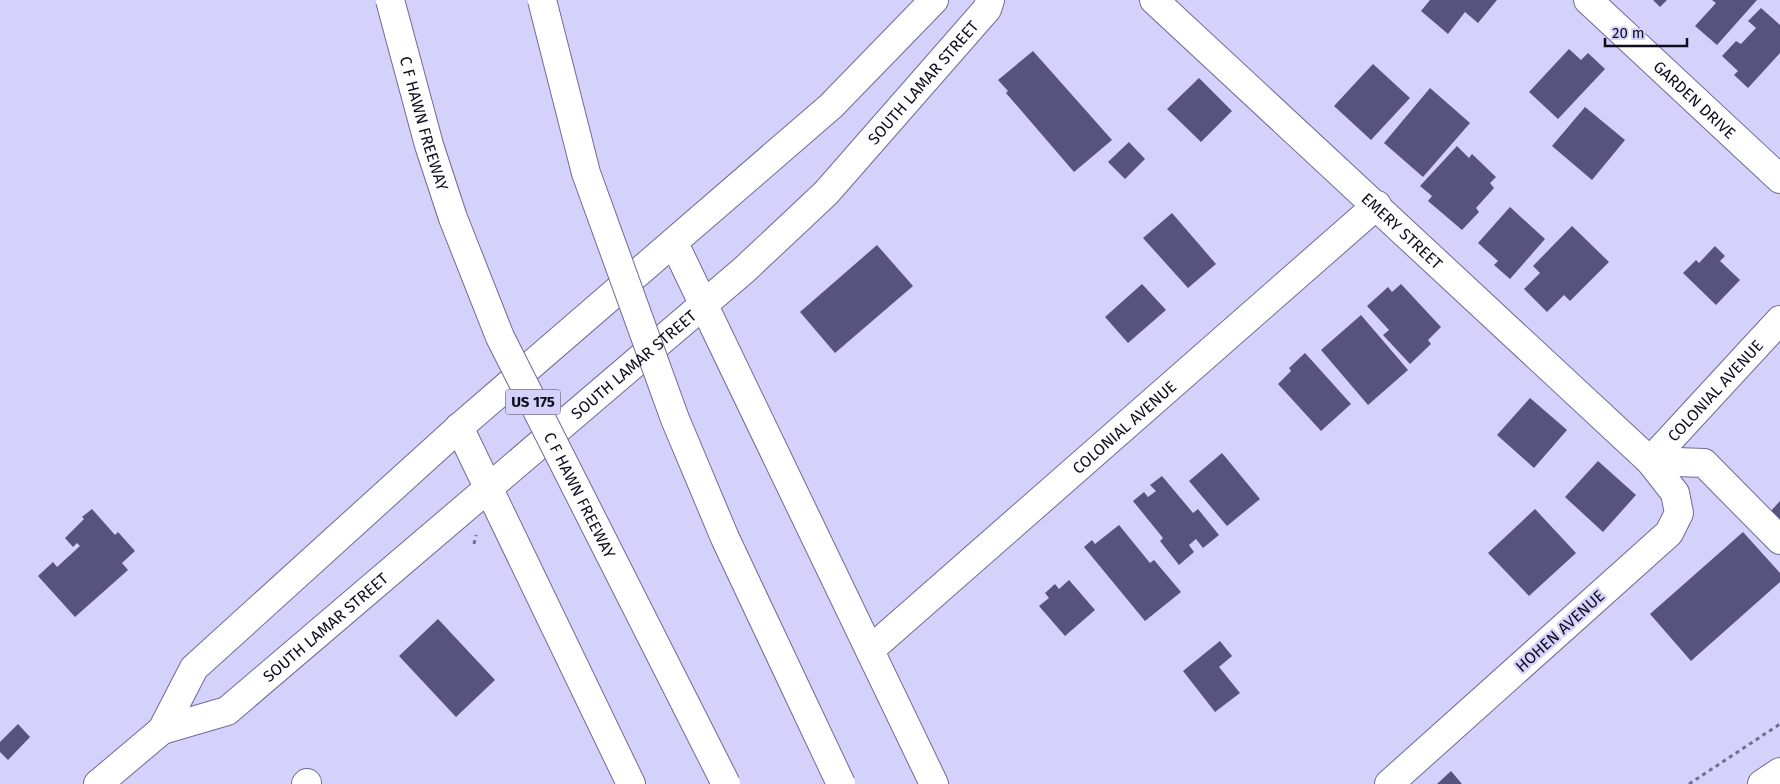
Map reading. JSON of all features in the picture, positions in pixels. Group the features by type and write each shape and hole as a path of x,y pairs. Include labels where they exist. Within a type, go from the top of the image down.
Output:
{"main road":[{"name":"C F HAWN FREEWAY","path":"390,0 429,145 453,218 500,337 726,784"},
{"path":"542,0 586,173 675,419 726,538 841,784"},
{"name":"SOUTH LAMAR STREET","path":"98,784 162,730 194,668 459,427 831,106 934,0"},
{"name":"SOUTH LAMAR STREET","path":"162,730 227,710 489,490 744,270 826,193 987,9 990,0"},
{"name":"EMERY STREET","path":"1154,0 1377,205 1650,461"},
{"name":"GARDEN DRIVE","path":"1588,0 1780,179"},
{"name":"COLONIAL AVENUE","path":"870,650 1377,205"},
{"path":"674,243 934,784"},
{"name":"COLONIAL AVENUE","path":"1650,461 1780,320"},
{"path":"459,427 631,784"},
{"path":"1650,461 1704,463 1780,540"},
{"name":"HOHEN AVENUE","path":"1389,784 1669,533 1679,514 1675,493 1650,461"},
{"path":"1762,784 1780,772"}],"path":[{"path":"1689,784 1780,724"}],"building":[{"path":"1430,0 1497,0 1478,23 1465,12 1448,34 1421,11"},
{"path":"1653,0 1667,0 1660,7"},
{"path":"1712,0 1757,0 1717,45 1695,26 1716,3"},
{"path":"1761,8 1780,25 1780,53 1748,88 1734,75 1738,71 1722,56 1736,41 1741,44 1756,28 1748,21"},
{"path":"1569,49 1581,60 1588,53 1605,69 1558,119 1529,92"},
{"path":"1033,51 1112,140 1074,172 1006,93 1008,91 998,80"},
{"path":"1373,64 1410,98 1371,140 1334,106"},
{"path":"1199,78 1232,111 1201,142 1167,109"},
{"path":"1430,88 1470,123 1423,177 1384,143"},
{"path":"1585,107 1625,140 1592,180 1552,146"},
{"path":"1129,142 1145,159 1125,179 1108,162"},
{"path":"1457,146 1469,158 1472,154 1496,177 1490,183 1494,188 1476,208 1479,212 1462,230 1428,201 1432,196 1420,186"},
{"path":"1510,207 1545,239 1510,279 1494,265 1498,261 1478,243"},
{"path":"1172,213 1216,264 1188,288 1143,238"},
{"path":"1572,226 1609,262 1570,301 1564,295 1547,312 1524,289 1540,273 1533,266"},
{"path":"877,245 913,286 835,353 800,312"},
{"path":"1715,246 1725,256 1720,261 1740,280 1716,305 1683,273 1696,260 1699,263"},
{"path":"1142,284 1166,310 1128,343 1105,317"},
{"path":"1401,284 1441,327 1428,340 1431,344 1410,364 1383,335 1389,330 1367,306 1388,287 1392,292"},
{"path":"1361,315 1408,370 1368,405 1321,350"},
{"path":"1305,353 1351,404 1321,431 1278,384 1291,371 1289,368"},
{"path":"1530,398 1567,430 1534,468 1497,435"},
{"path":"1222,453 1260,499 1227,526 1189,481"},
{"path":"1598,461 1636,495 1603,532 1565,497"},
{"path":"1162,476 1193,513 1198,509 1219,535 1203,548 1196,539 1189,545 1194,552 1179,565 1160,541 1163,538 1133,501 1144,492 1148,497 1156,491 1150,485"},
{"path":"1780,501 1780,523 1769,513"},
{"path":"92,509 115,535 118,532 135,551 122,563 128,570 75,617 38,576 53,562 57,567 80,546 77,543 73,547 65,538 84,519 82,517"},
{"path":"1535,509 1576,553 1529,596 1488,553"},
{"path":"1119,525 1150,563 1154,560 1181,592 1145,621 1084,547 1092,540 1095,544"},
{"path":"1743,532 1780,573 1780,582 1691,661 1650,614"},
{"path":"1069,580 1095,610 1065,636 1039,606 1049,598 1045,593 1055,584 1059,589"},
{"path":"438,619 495,680 456,717 399,656"},
{"path":"1220,641 1232,656 1219,667 1240,693 1215,712 1183,671"},
{"path":"18,724 30,737 8,760 0,752 0,742"},
{"path":"1451,771 1462,784 1437,784"}]}
